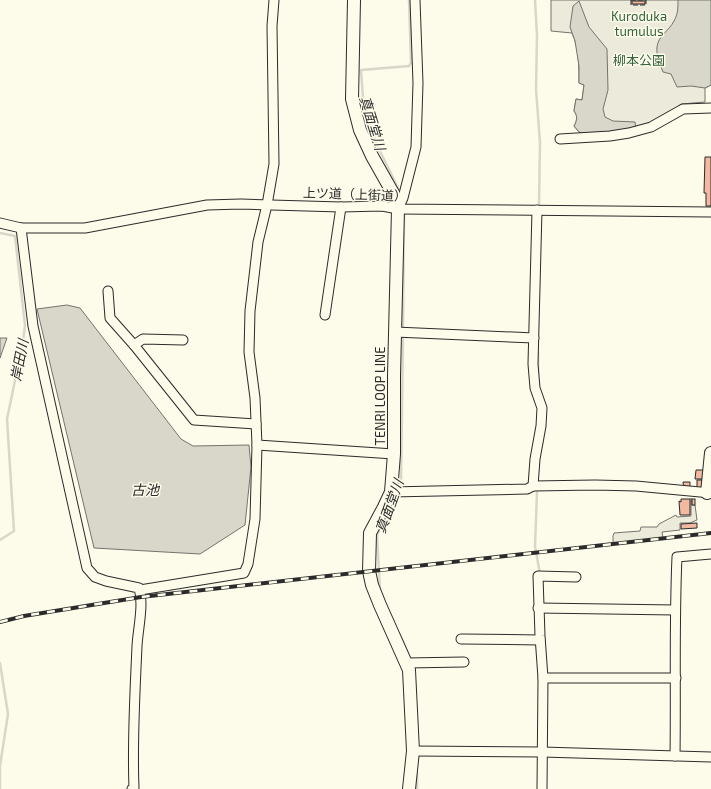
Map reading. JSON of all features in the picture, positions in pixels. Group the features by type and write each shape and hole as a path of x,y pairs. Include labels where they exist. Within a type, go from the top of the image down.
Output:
{"main road":[{"name":"TENRI LOOP LINE","path":"354,0 352,99 360,130 372,156 394,194 398,209 394,454 391,492 370,533 369,571 372,585 380,605 409,670 413,751 409,789"},
{"path":"709,493 711,453"}],"street":[{"path":"21,228 33,326 87,568 95,577 106,581 139,588 140,590 244,573 248,564 256,519 257,445 255,398 249,352 250,310 258,242 267,205 274,164 272,26 274,0"},
{"path":"398,209 403,198 416,147 418,83 415,0"},
{"path":"560,139 610,136 629,133 651,127 683,110 711,108"},
{"name":"上ツ道（上街道）","path":"0,223 21,228 84,228 207,206 267,205 341,207 382,206 398,209 711,212"},
{"path":"325,316 341,207"},
{"path":"533,486 542,408 535,388 533,364 537,210"},
{"path":"108,290 110,318 134,345 194,420 256,424"},
{"path":"395,332 534,338"},
{"path":"134,345 143,339 183,340"},
{"path":"257,445 394,454"},
{"path":"391,492 527,489 533,486 629,486 709,493"},
{"path":"675,756 675,610 677,557 711,554"},
{"path":"542,789 543,678 538,608 538,576 576,576"},
{"path":"132,789 134,788 133,754 137,646 141,597 140,590"},
{"path":"538,608 675,610"},
{"path":"461,639 540,640"},
{"path":"406,663 464,662"},
{"path":"543,678 676,678"},
{"path":"413,751 542,752 711,757"}],"green space":[{"name":"柳本公園","path":"551,0 711,0 711,85 705,88 705,102 681,104 670,113 636,129 579,132 574,126 577,118 574,111 576,99 582,100 584,85 579,83 579,64 576,45 572,33 551,31"},
{"path":"691,498 692,505 695,505 697,520 690,523 680,523 680,530 662,532 663,538 613,543 614,533 640,531 641,527 657,527 659,524 676,515 677,517 691,516"}],"water":[{"path":"678,0 711,0 711,85 705,88 691,86 677,87 671,74 663,72 658,60 657,50 659,40 672,25 678,11"},
{"path":"579,1 589,27 607,49 608,90 603,109 605,117 613,121 635,122 636,129 585,134 579,132 574,126 577,118 574,111 576,99 582,100 584,85 579,83 579,66 575,41 570,27 573,6"},
{"name":"古池","path":"67,305 80,308 181,439 193,446 249,445 251,467 245,525 200,554 94,548 37,309"},
{"path":"0,338 7,338 0,358"}],"building":[{"path":"632,1 645,1 645,4 632,4"},
{"path":"705,157 711,157 711,206 706,206 706,193 704,193"},
{"path":"696,470 705,470 705,479 695,479"},
{"path":"697,480 705,480 704,490 697,489"},
{"path":"683,482 690,482 690,490 684,490"},
{"path":"681,499 690,499 690,515 680,515 679,501 681,502"},
{"path":"692,499 695,499 695,505 692,505"},
{"path":"697,523 697,528 681,529 681,524"}],"waterway":[{"name":"真面堂川","path":"400,192 376,143 363,98 361,70 409,66 411,63 409,0"},
{"path":"535,0 537,36 536,89 540,143 539,205"},
{"name":"真面堂川","path":"403,330 404,215"},
{"name":"岸田川","path":"0,233 15,236 25,325 23,342 7,419 14,531 0,540"},
{"name":"真面堂川","path":"398,489 401,482 403,335"},
{"path":"538,352 538,375"},
{"path":"537,492 535,546 540,574"},
{"name":"真面堂川","path":"380,591 377,535 387,514"},
{"name":"真面堂川","path":"400,635 411,660"},
{"name":"岸田川","path":"0,663 8,714 0,766 0,789"},
{"name":"真面堂川","path":"417,772 417,789"}],"railway":[{"path":"0,622 24,616 141,597 711,533"}],"fence":[{"path":"631,0 646,0 646,5 631,5 631,0"}],"park label":[{"name":"Kuroduka tumulus","path":"639,24"}]}
